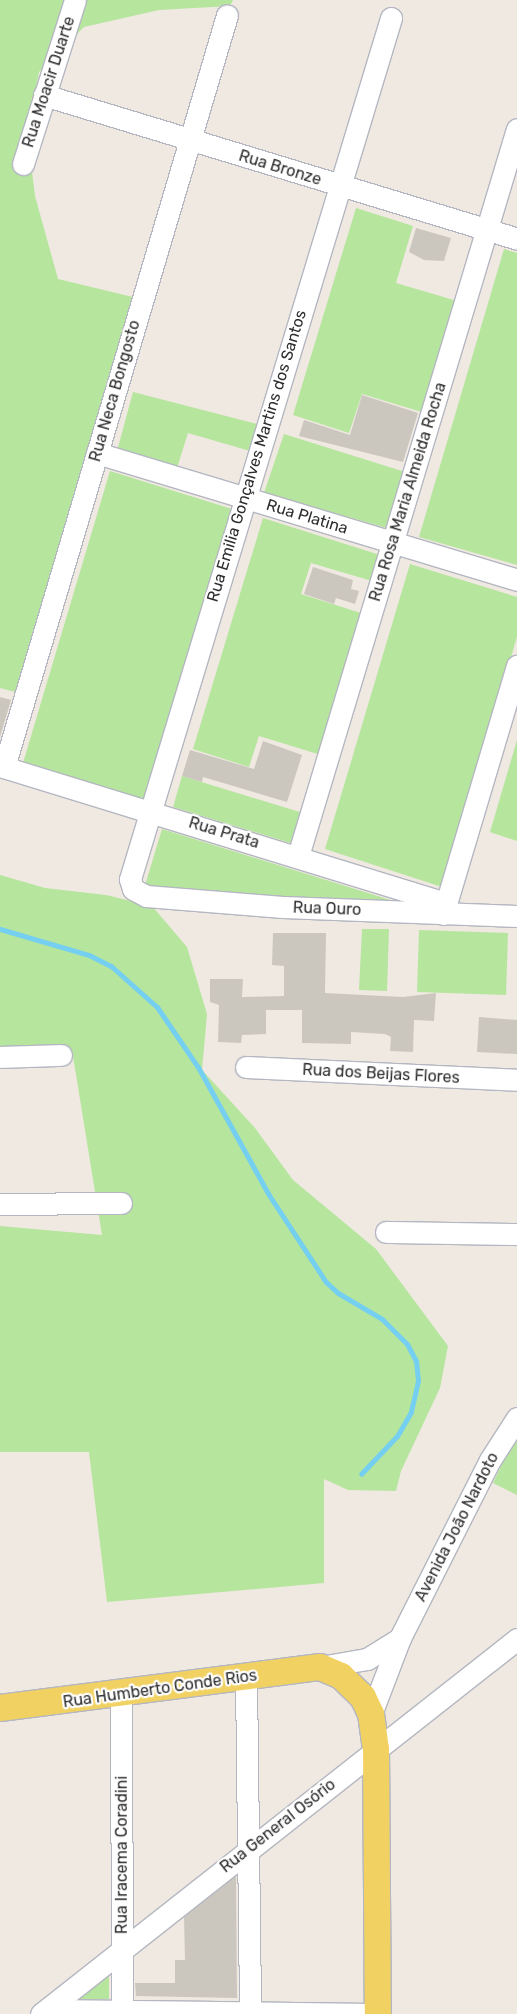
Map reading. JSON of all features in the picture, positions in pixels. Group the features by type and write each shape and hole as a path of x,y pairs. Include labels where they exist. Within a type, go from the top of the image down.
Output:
{"main road":[{"name":"Rua Humberto Conde Rios","path":"0,1708 122,1695 320,1667"},
{"path":"320,1667 352,1686 371,1714 376,1749 378,2014"}],"street":[{"name":"Rua Moacir Duarte","path":"23,164 75,0"},
{"name":"Rua Neca Bongosto","path":"2,766 227,15"},
{"name":"Rua Emilia Gonçalves Martins dos Santos","path":"138,894 130,879 243,497 391,18"},
{"name":"Rua Bronze","path":"44,95 517,239"},
{"name":"Rua Rosa Maria Almeida Rocha","path":"298,856 517,129"},
{"name":"Rua Platina","path":"97,453 517,580"},
{"path":"445,908 517,666"},
{"name":"Rua Prata","path":"2,766 298,856 445,908"},
{"name":"Rua Ouro","path":"138,894 283,907 445,908 517,916"},
{"path":"0,1056 61,1055"},
{"name":"Rua dos Beijas Flores","path":"246,1068 517,1080"},
{"path":"0,1204 121,1203"},
{"path":"386,1232 517,1234"},
{"name":"Avenida João Nardoto","path":"371,1714 400,1638 490,1460 517,1418"},
{"path":"320,1667 367,1659 400,1638"},
{"name":"Rua General Osório","path":"44,2012 122,1948 517,1639"},
{"path":"246,1678 250,2013"},
{"name":"Rua Iracema Coradini","path":"122,1695 122,2012"},
{"path":"44,2012 373,2014"}],"green space":[{"path":"0,0 233,0 230,6 159,10 84,27 39,72 27,132 35,196 58,279 137,298 19,693 0,688"},
{"path":"356,208 413,226 396,283 457,301 425,413 362,394 349,433 293,415"},
{"path":"504,249 517,253 517,565 419,537"},
{"path":"133,392 257,424 250,451 188,433 177,468 117,451"},
{"path":"284,434 405,472 387,528 264,493"},
{"path":"110,471 232,509 146,800 23,763"},
{"path":"263,518 380,555 372,581 311,563 301,594 364,614 321,755 259,736 249,767 193,749"},
{"path":"410,564 517,597 517,637 442,887 325,849"},
{"path":"517,740 517,841 490,832"},
{"path":"182,776 303,813 294,844 173,807"},
{"path":"162,829 400,903 143,892"},
{"path":"0,875 45,888 106,895 152,906 187,947 207,1014 202,1070 255,1128 293,1180 376,1249 448,1346 440,1388 401,1471 396,1491 348,1490 324,1479 324,1583 107,1602 89,1452 0,1452 0,1226 102,1235 72,1050 0,1052"},
{"path":"362,929 389,929 387,991 359,990"},
{"path":"419,930 508,933 506,995 417,992"},
{"path":"517,1433 517,1495 493,1483"},
{"path":"109,1969 109,1999 74,1999"}],"building":[{"path":"416,228 451,238 444,261 424,260 409,252"},
{"path":"362,395 418,413 403,462 299,436 304,420 350,435"},
{"path":"313,567 353,580 351,589 359,591 355,604 336,598 334,604 304,594"},
{"path":"0,697 11,700 0,737"},
{"path":"263,741 302,755 287,802 203,777 202,782 182,776 190,750 254,769"},
{"path":"273,933 326,933 325,993 403,997 436,993 434,1021 414,1020 413,1052 390,1051 391,1037 385,1034 351,1032 351,1044 302,1043 302,1010 266,1010 266,1034 242,1035 241,1043 218,1042 219,1005 210,1002 210,979 243,979 242,997 284,996 284,966 272,965"},
{"path":"479,1017 517,1020 517,1054 477,1052"},
{"path":"236,1876 237,1998 136,1996 135,1983 175,1983 175,1960 185,1960 184,1917"}],"waterway":[{"path":"0,929 89,955 111,966 157,1007 198,1067 269,1195 326,1282 338,1293 382,1319 407,1344 416,1361 418,1381 411,1412 397,1436 361,1474"}]}
